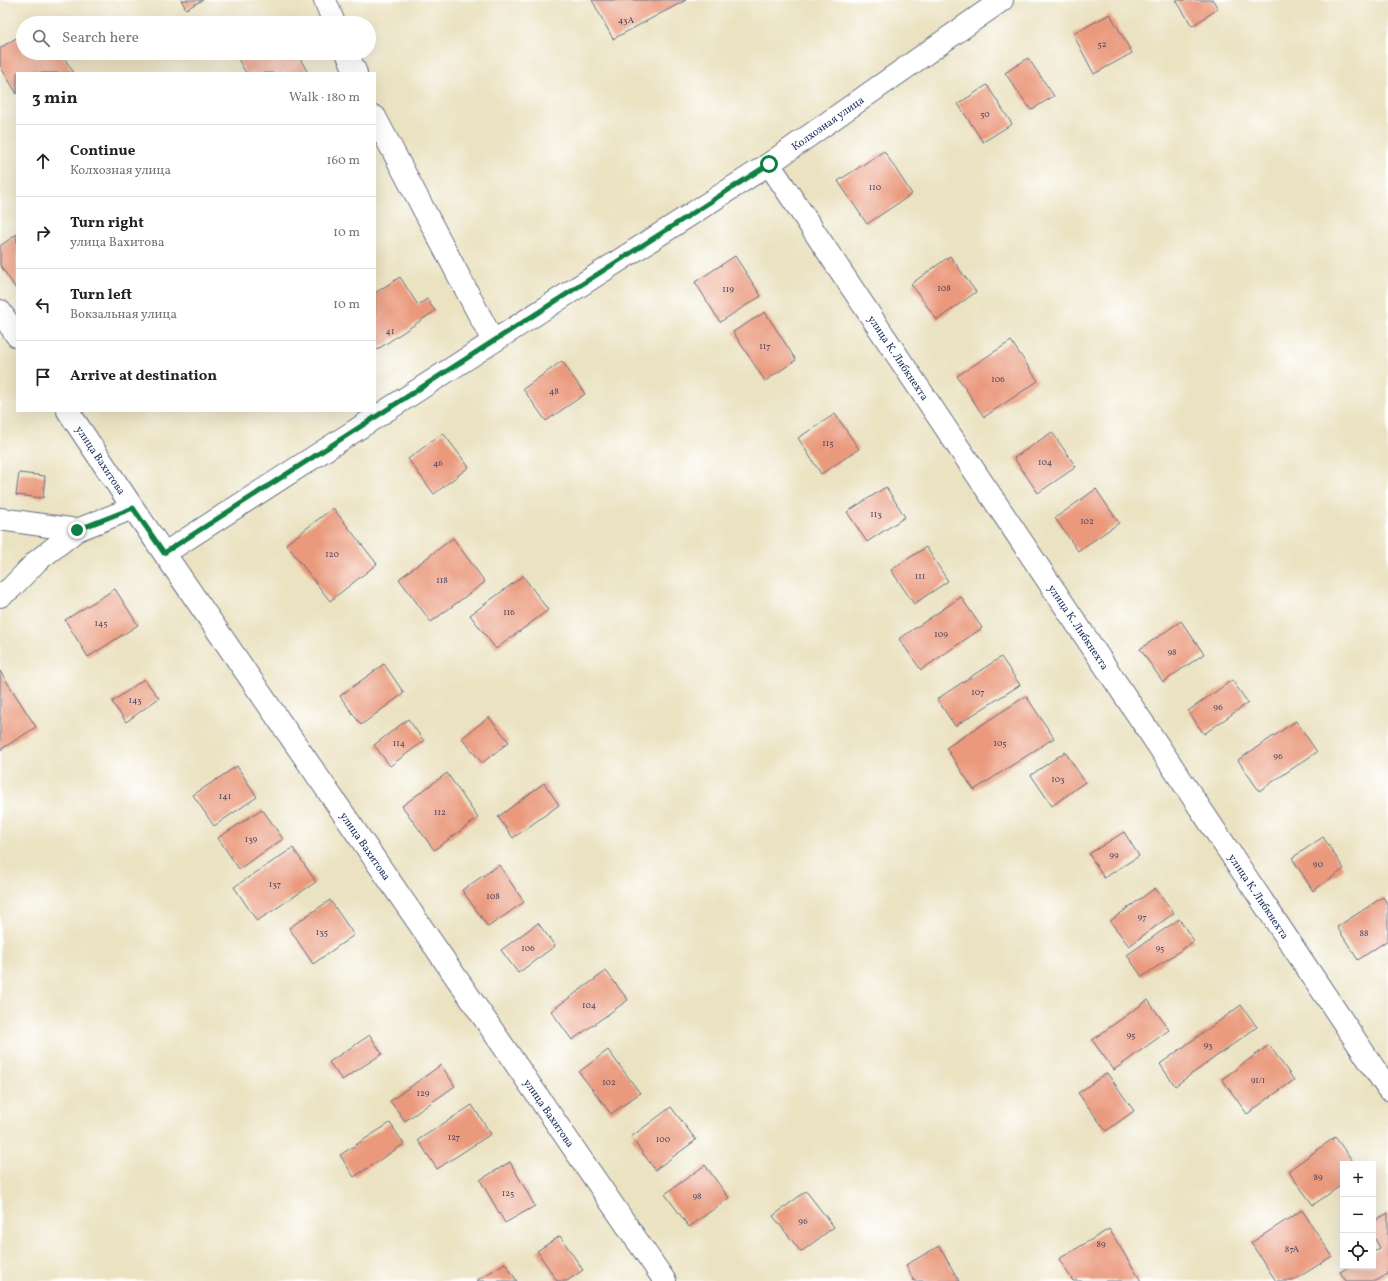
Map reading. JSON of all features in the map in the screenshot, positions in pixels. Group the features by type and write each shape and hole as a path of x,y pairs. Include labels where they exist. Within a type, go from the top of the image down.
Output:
{"street":[{"path":"325,0 331,16"},
{"name":"Колхозная улица","path":"164,553 769,164 1002,0"},
{"path":"350,60 356,72"},
{"path":"376,119 493,341"},
{"name":"улица К. Либкнехта","path":"769,164 1388,1089"},
{"path":"0,310 16,334"},
{"name":"улица Вахитова","path":"69,412 133,508 665,1281"},
{"path":"0,596 11,588 37,561 77,530 133,508"},
{"path":"0,519 77,530"}],"building":[{"path":"181,0 203,0 186,9"},
{"path":"592,0 686,0 613,39"},
{"path":"1176,0 1213,0 1218,9 1192,26"},
{"path":"1110,14 1132,53 1094,74 1073,34"},
{"path":"16,38 16,60 66,60 73,72 16,72 16,92 0,66 0,48"},
{"path":"1028,58 1054,96 1031,110 1005,73"},
{"path":"239,60 301,60 307,72 245,72"},
{"path":"987,85 1012,124 983,142 958,104"},
{"path":"884,151 912,194 867,224 838,181"},
{"path":"16,235 16,289 0,265 0,246"},
{"path":"735,256 761,296 720,322 695,282"},
{"path":"950,256 976,292 937,320 911,284"},
{"path":"400,277 418,305 427,299 435,311 376,350 376,292"},
{"path":"765,312 796,360 765,381 733,332"},
{"path":"1011,341 1038,381 984,417 957,376"},
{"path":"562,361 585,394 546,421 523,389"},
{"path":"835,414 859,449 821,474 798,438"},
{"path":"1052,432 1076,467 1038,493 1014,458"},
{"path":"443,433 469,467 434,494 408,459"},
{"path":"19,473 45,476 43,498 16,495"},
{"path":"886,487 905,517 867,542 847,512"},
{"path":"1096,489 1119,523 1078,551 1055,518"},
{"path":"333,508 377,564 330,601 286,544"},
{"path":"453,538 485,582 431,622 399,579"},
{"path":"926,547 948,581 914,604 891,570"},
{"path":"523,576 548,610 496,649 470,615"},
{"path":"115,589 138,625 88,657 65,620"},
{"path":"961,597 982,628 921,670 899,639"},
{"path":"1181,621 1204,654 1163,682 1140,649"},
{"path":"1001,657 1020,685 955,726 937,699"},
{"path":"384,664 404,693 361,725 340,696"},
{"path":"0,671 36,727 0,750"},
{"path":"144,679 159,698 126,722 112,702"},
{"path":"1232,680 1248,703 1204,734 1188,711"},
{"path":"1026,696 1054,738 974,790 946,748"},
{"path":"489,717 509,742 482,763 462,738"},
{"path":"408,719 424,741 390,766 374,745"},
{"path":"1296,721 1317,752 1259,791 1238,760"},
{"path":"1065,752 1085,782 1052,806 1031,775"},
{"path":"237,766 257,797 214,826 193,795"},
{"path":"447,773 478,818 434,850 402,806"},
{"path":"544,783 559,805 513,838 498,817"},
{"path":"262,809 283,839 239,869 218,838"},
{"path":"1124,832 1139,856 1104,878 1089,854"},
{"path":"1323,837 1344,869 1313,891 1292,858"},
{"path":"293,848 316,882 257,921 234,887"},
{"path":"499,865 524,902 488,927 462,890"},
{"path":"1155,888 1174,913 1129,946 1110,921"},
{"path":"1383,897 1388,904 1388,940 1358,960 1337,927"},
{"path":"330,900 354,935 313,964 289,928"},
{"path":"1179,919 1194,941 1142,977 1127,955"},
{"path":"538,923 555,946 518,973 501,950"},
{"path":"606,971 628,1000 572,1040 551,1011"},
{"path":"1148,1000 1169,1030 1114,1070 1092,1040"},
{"path":"1241,1005 1257,1027 1175,1086 1160,1064"},
{"path":"370,1035 382,1054 342,1080 329,1062"},
{"path":"1269,1045 1294,1080 1247,1114 1222,1079"},
{"path":"608,1050 640,1093 611,1114 579,1072"},
{"path":"441,1065 455,1086 405,1121 390,1101"},
{"path":"1107,1073 1134,1111 1106,1131 1078,1093"},
{"path":"472,1105 491,1134 437,1169 418,1140"},
{"path":"671,1107 696,1140 655,1170 631,1137"},
{"path":"390,1123 404,1144 354,1177 340,1155"},
{"path":"1335,1137 1353,1161 1340,1161 1340,1186 1313,1205 1288,1171"},
{"path":"510,1162 535,1206 505,1223 480,1180"},
{"path":"705,1165 729,1198 689,1227 665,1194"},
{"path":"806,1191 834,1227 801,1252 773,1216"},
{"path":"1302,1210 1332,1256 1293,1281 1276,1281 1251,1243"},
{"path":"1388,1213 1388,1274 1376,1281 1346,1281 1340,1272 1345,1269 1376,1269 1376,1250 1380,1248 1376,1241 1376,1220"},
{"path":"1109,1229 1141,1281 1073,1281 1059,1259"},
{"path":"560,1236 583,1270 567,1281 557,1281 537,1251"},
{"path":"939,1246 959,1281 914,1281 906,1265"},
{"path":"505,1263 517,1281 476,1281"}],"route":[{"path":"77,530 133,508 164,553 769,164"}]}
